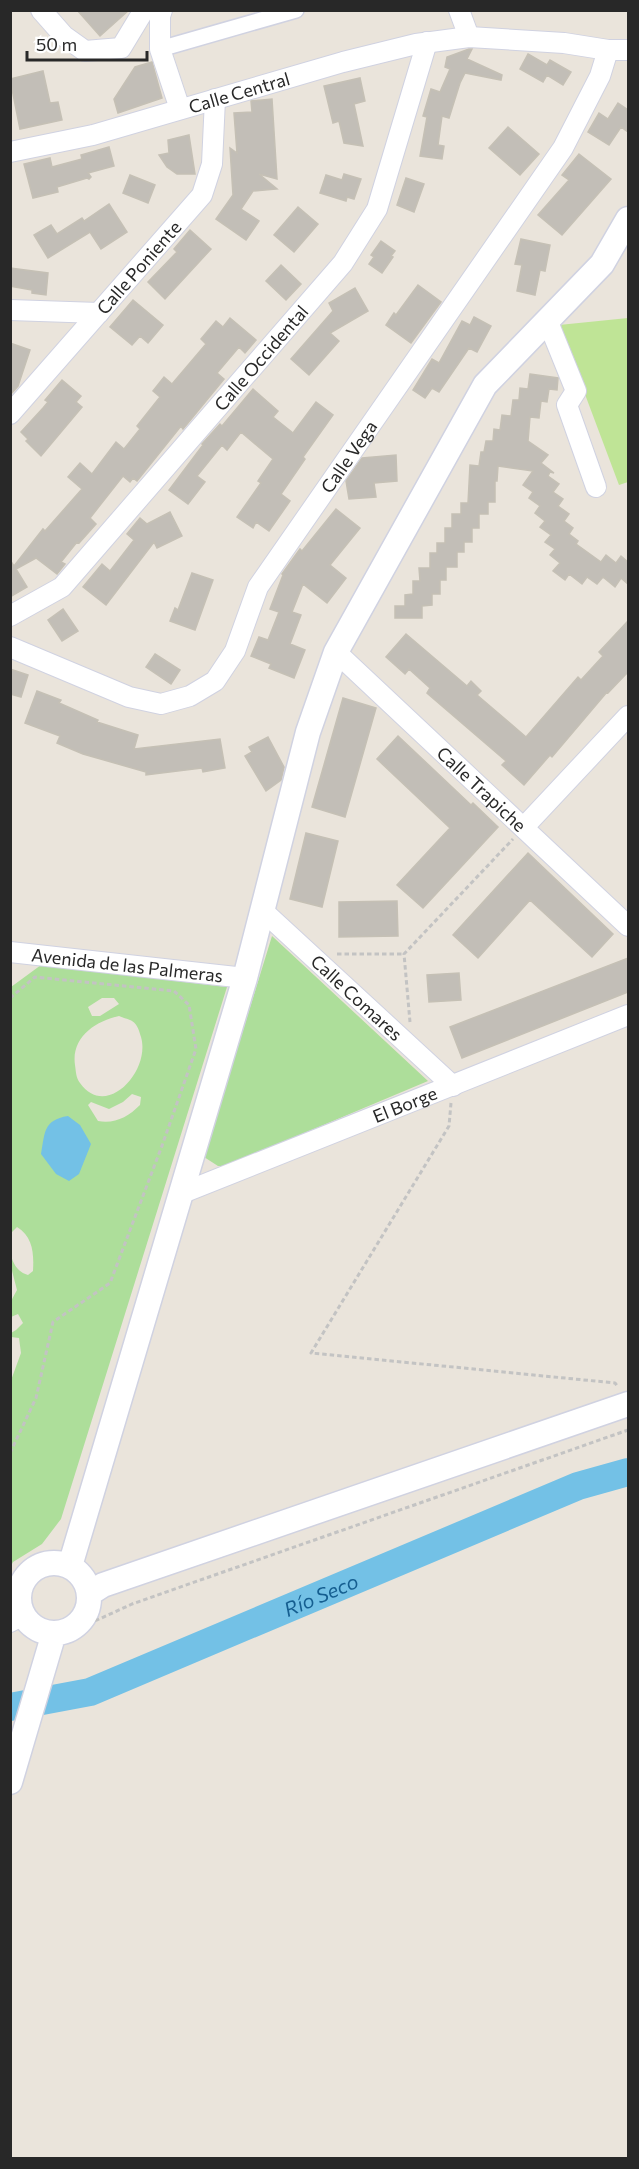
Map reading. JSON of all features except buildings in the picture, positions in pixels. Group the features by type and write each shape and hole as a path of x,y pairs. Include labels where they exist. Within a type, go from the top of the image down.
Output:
{"street":[{"path":"41,10 64,36 85,51 122,48 144,10"},
{"path":"162,10 160,49 180,110"},
{"path":"160,49 296,10"},
{"path":"459,10 469,37"},
{"name":"Calle Central","path":"10,152 93,135 343,62 427,42 469,37 628,50"},
{"name":"Calle Occidental","path":"10,616 62,587 344,263 377,208 427,42"},
{"name":"Calle Vega","path":"10,647 129,697 161,704 190,696 215,681 235,651 258,587 562,148 600,76 608,50"},
{"name":"Calle Poniente","path":"10,414 202,195 212,165 215,99"},
{"path":"70,1566 244,978 308,732 336,652 485,386 602,264 628,219"},
{"path":"10,310 99,314"},
{"path":"548,322 576,391 567,405 596,487"},
{"name":"Calle Trapiche","path":"336,652 628,926"},
{"path":"524,827 628,716"},
{"name":"Calle Comares","path":"262,910 453,1086"},
{"name":"Avenida de las Palmeras","path":"10,952 244,978"},
{"name":"El Borge","path":"180,1194 628,1015"},
{"path":"89,1594 103,1585 628,1404"},
{"path":"10,1782 22,1749 50,1644 80,1622 88,1606 89,1594 81,1575 70,1566 52,1562 35,1568 23,1581 18,1598 17,1618 36,1628 50,1644"}],"path":[{"path":"311,954 404,954 524,827"},
{"path":"404,954 412,1048"},
{"path":"10,998 35,977 174,991 189,1005 196,1049 110,1283 53,1322 36,1398 10,1453"},
{"path":"453,1086 449,1126 311,1353 615,1383 628,1404"},
{"path":"80,1622 97,1620 132,1604 628,1430"}],"green space":[{"path":"628,318 628,482 619,485 559,325"},
{"path":"272,936 428,1081 226,1166 218,1166 204,1157"},
{"path":"41,965 227,987 61,1519 42,1544 13,1562 11,1566 10,1383 21,1353 19,1338 11,1337 11,1333 23,1323 18,1314 11,1317 11,1301 17,1290 10,1253 16,1267 28,1275 33,1271 33,1252 22,1231 17,1227 11,1233 11,987","holes":["102,998 114,998 119,1004 100,1016 92,1016 88,1007","119,1016 131,1020 138,1028 142,1050 139,1064 124,1087 113,1094 102,1096 90,1093 79,1081 75,1055 86,1032 110,1018","132,1094 141,1097 140,1105 131,1113 121,1119 110,1121 98,1121 88,1105 91,1102 109,1109"]}],"water":[{"path":"68,1116 80,1125 91,1144 79,1174 69,1181 56,1174 41,1154 45,1134 50,1124"}],"waterway":[{"name":"Río Seco","path":"10,1707 90,1692 578,1486 628,1472"}]}
